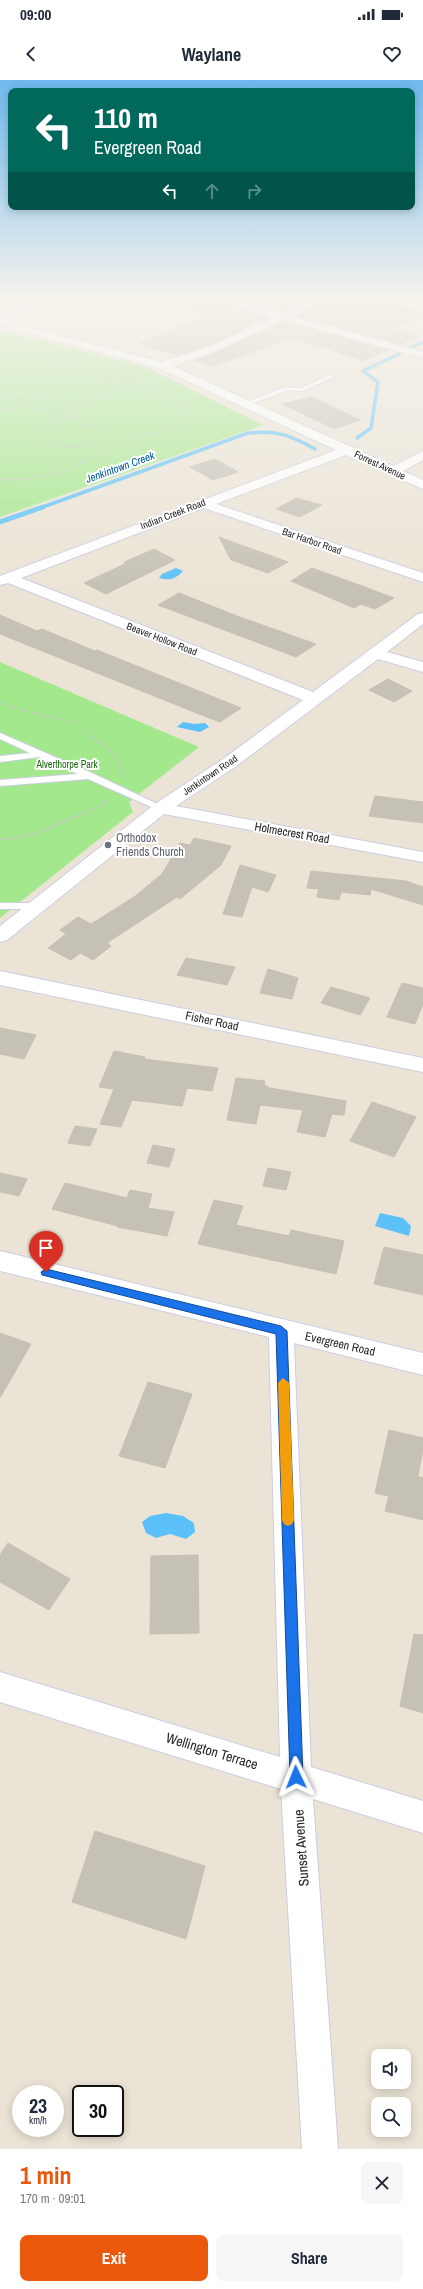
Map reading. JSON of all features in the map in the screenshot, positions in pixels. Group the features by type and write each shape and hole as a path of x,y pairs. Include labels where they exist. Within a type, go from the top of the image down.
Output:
{"street":[{"name":"Forrest Avenue","path":"228,396 423,485"},
{"name":"Indian Creek Road","path":"4,580 201,503 347,450"},
{"path":"394,471 423,455"},
{"name":"Bar Harbor Road","path":"201,503 423,578"},
{"name":"Beaver Hollow Road","path":"4,580 316,699"},
{"name":"Jenkintown Road","path":"0,936 40,906 161,808 229,763 423,617"},
{"path":"375,653 423,666"},
{"name":"Holmecrest Road","path":"161,808 423,857"},
{"name":"Fisher Road","path":"0,978 423,1065"},
{"name":"Evergreen Road","path":"0,1261 281,1331 423,1364"},
{"name":"Sunset Avenue","path":"281,1331 296,1777 320,2149"},
{"name":"Wellington Terrace","path":"0,1687 423,1817"}],"lane":[{"path":"246,404 268,396"},
{"path":"0,736 92,776 117,790 161,808"},
{"path":"0,758 42,754"},
{"path":"0,783 92,776"},
{"path":"0,906 40,906"}],"path":[{"path":"0,396 29,399 49,397 79,408"},
{"path":"92,396 101,399"},
{"path":"69,415 79,408 107,396"},
{"path":"0,480 27,479 61,472 99,452 187,422 192,418 193,414 177,403 160,396"},
{"path":"26,405 29,399"},
{"path":"0,410 26,405 98,427 101,430 100,437 92,443 71,446 60,446 44,441 40,433 42,430 62,419"}],"green space":[{"path":"0,396 204,396 263,425 0,517"},
{"name":"Alverthorpe Park","path":"0,662 199,747 129,802 133,812 0,918"}],"water":[{"path":"176,568 183,571 175,578 159,578 162,574"},
{"path":"183,722 194,724 205,723 209,727 200,732 177,727"},
{"path":"380,1213 403,1218 411,1226 409,1236 375,1226"},
{"path":"166,1513 183,1516 194,1523 195,1532 186,1539 170,1534 156,1538 146,1533 142,1522 150,1516"}],"building":[{"path":"312,397 360,420 334,429 283,404"},
{"path":"214,459 238,472 213,480 190,467"},
{"path":"296,498 322,505 300,517 276,509"},
{"path":"219,537 288,562 268,573 231,560"},
{"path":"154,549 175,560 106,594 84,583 127,563 124,562"},
{"path":"312,568 394,598 375,609 361,604 354,608 291,581"},
{"path":"179,593 237,616 316,644 296,657 158,605"},
{"path":"0,615 37,631 42,629 95,651 97,650 241,708 220,722 199,714 0,634"},
{"path":"388,679 412,691 394,702 369,690"},
{"path":"375,796 423,802 423,823 369,816"},
{"path":"194,838 231,846 221,865 180,899 177,897 107,943 111,946 93,960 80,953 71,960 48,948 66,934 60,930 78,917 91,924 134,897 162,874 180,843 190,845"},
{"path":"240,865 276,875 268,892 252,887 242,917 223,914"},
{"path":"311,871 406,881 423,887 423,905 371,889 370,895 341,892 339,900 317,897 319,889 307,888"},
{"path":"186,958 235,967 227,985 177,975"},
{"path":"268,969 298,978 292,999 260,993"},
{"path":"402,983 423,988 423,1004 415,1024 387,1017"},
{"path":"331,987 370,998 360,1015 321,1003"},
{"path":"0,1028 36,1035 24,1059 0,1054"},
{"path":"114,1051 145,1057 144,1059 218,1068 212,1091 187,1088 182,1106 132,1100 121,1127 100,1124 114,1089 99,1087"},
{"path":"236,1078 265,1081 264,1085 270,1088 346,1101 344,1115 332,1114 325,1137 297,1132 303,1110 260,1105 256,1124 227,1120"},
{"path":"372,1102 416,1117 394,1157 350,1141"},
{"path":"75,1126 97,1129 90,1146 68,1143"},
{"path":"153,1145 175,1149 169,1167 147,1163"},
{"path":"268,1168 291,1172 286,1190 263,1186"},
{"path":"0,1173 27,1179 19,1196 0,1192"},
{"path":"65,1183 127,1198 130,1190 152,1194 148,1208 174,1212 167,1236 117,1227 118,1226 52,1209"},
{"path":"214,1200 243,1206 236,1225 289,1236 291,1230 344,1241 336,1274 198,1244"},
{"path":"384,1247 423,1255 423,1295 374,1284"},
{"path":"0,1333 31,1344 0,1398"},
{"path":"148,1382 192,1394 165,1468 119,1456"},
{"path":"389,1430 423,1438 423,1450 418,1476 423,1478 423,1520 385,1511 389,1496 375,1493"},
{"path":"8,1543 70,1579 49,1610 0,1582 0,1555"},
{"path":"198,1555 199,1633 150,1634 151,1556"},
{"path":"414,1634 423,1635 423,1713 400,1706"},
{"path":"95,1831 205,1866 186,1939 72,1902"}],"waterway":[{"name":"Jenkintown Creek","path":"357,438 371,428 376,396"},
{"name":"Jenkintown Creek","path":"40,508 248,433 275,433 298,440 315,449"},
{"name":"Jenkintown Creek","path":"0,522 43,507"}],"slow traffic":[{"path":"283,1383 288,1520"}],"place":[{"name":"Orthodox Friends Church","path":"108,845"}],"route":[{"path":"46,1272 281,1331 296,1777"}]}
